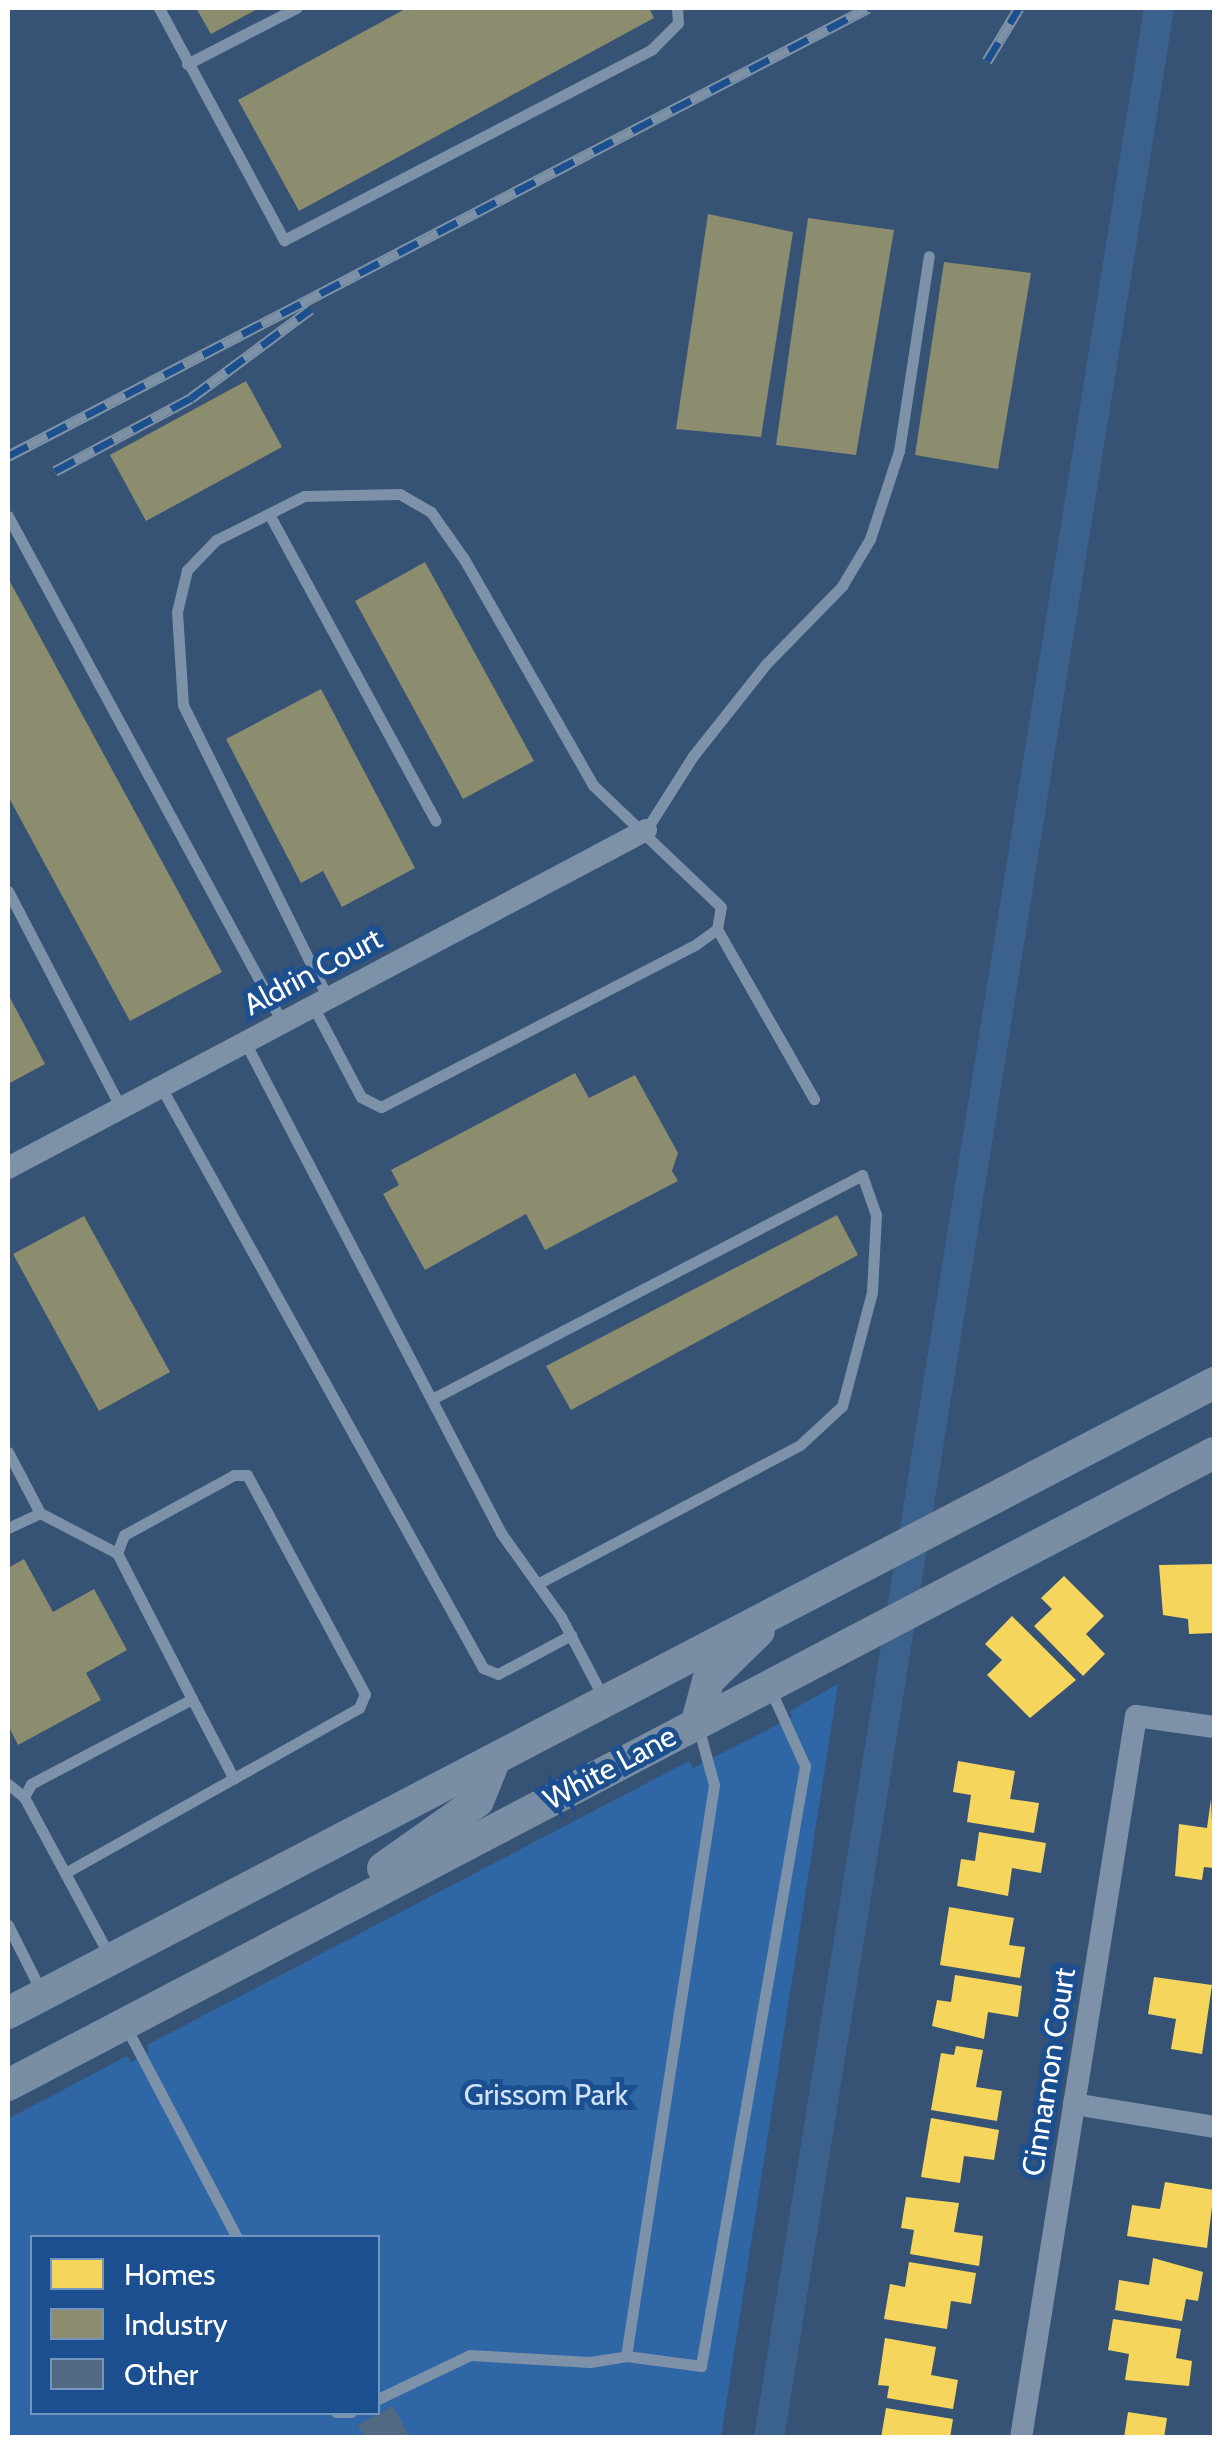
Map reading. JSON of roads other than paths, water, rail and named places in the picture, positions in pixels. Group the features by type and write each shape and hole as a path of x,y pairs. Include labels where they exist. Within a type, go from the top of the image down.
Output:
{"main road":[{"name":"White Lane","path":"8,2013 1214,1383"},
{"name":"White Lane","path":"8,2085 1214,1453"},
{"path":"696,1722 708,1681 794,1600"},
{"path":"278,1942 478,1800 495,1758"}],"street":[{"name":"Aldrin Court","path":"8,1168 646,830"},
{"name":"Cinnamon Court","path":"1022,2438 1136,1716 1214,1727"},
{"path":"1074,2104 1214,2127"}],"lane":[{"path":"159,8 284,240 652,49 678,23 677,8"},
{"path":"188,64 296,8"},
{"path":"646,830 693,756 766,664 842,586 870,539 900,451 928,256"},
{"path":"717,929 381,1107 361,1097 184,705 177,612 187,570 216,540 304,496 400,494 431,512 593,785 646,830 722,907 717,929 814,1099"},
{"path":"269,514 436,821"},
{"path":"8,516 282,1022"},
{"path":"8,891 122,1108"},
{"path":"245,1042 501,1533 571,1635 605,1700"},
{"path":"161,1087 482,1668 498,1674 571,1635"},
{"path":"432,1399 862,1174 876,1215 872,1292 842,1406 800,1445 538,1584"},
{"path":"8,1452 40,1513 117,1553 234,1779"},
{"path":"65,1873 358,1708 365,1694 247,1475 234,1475 124,1535 117,1553"},
{"path":"8,1528 40,1513"},
{"path":"380,2398 470,2354 590,2362 626,2356 702,2366 805,1766 768,1685"},
{"path":"24,1797 32,1784 192,1699"},
{"path":"626,2356 714,1785 696,1722"},
{"path":"8,1784 24,1797 111,1959"},
{"path":"8,1925 43,1995"},
{"path":"124,2024 234,2235"}],"waterway":[{"path":"769,2438 1159,8"}],"railway":[{"path":"8,456 868,8"},
{"path":"987,61 1019,8"},
{"path":"55,471 191,398 311,309"}],"park label":[{"name":"Grissom Park","path":"546,2095"}]}
